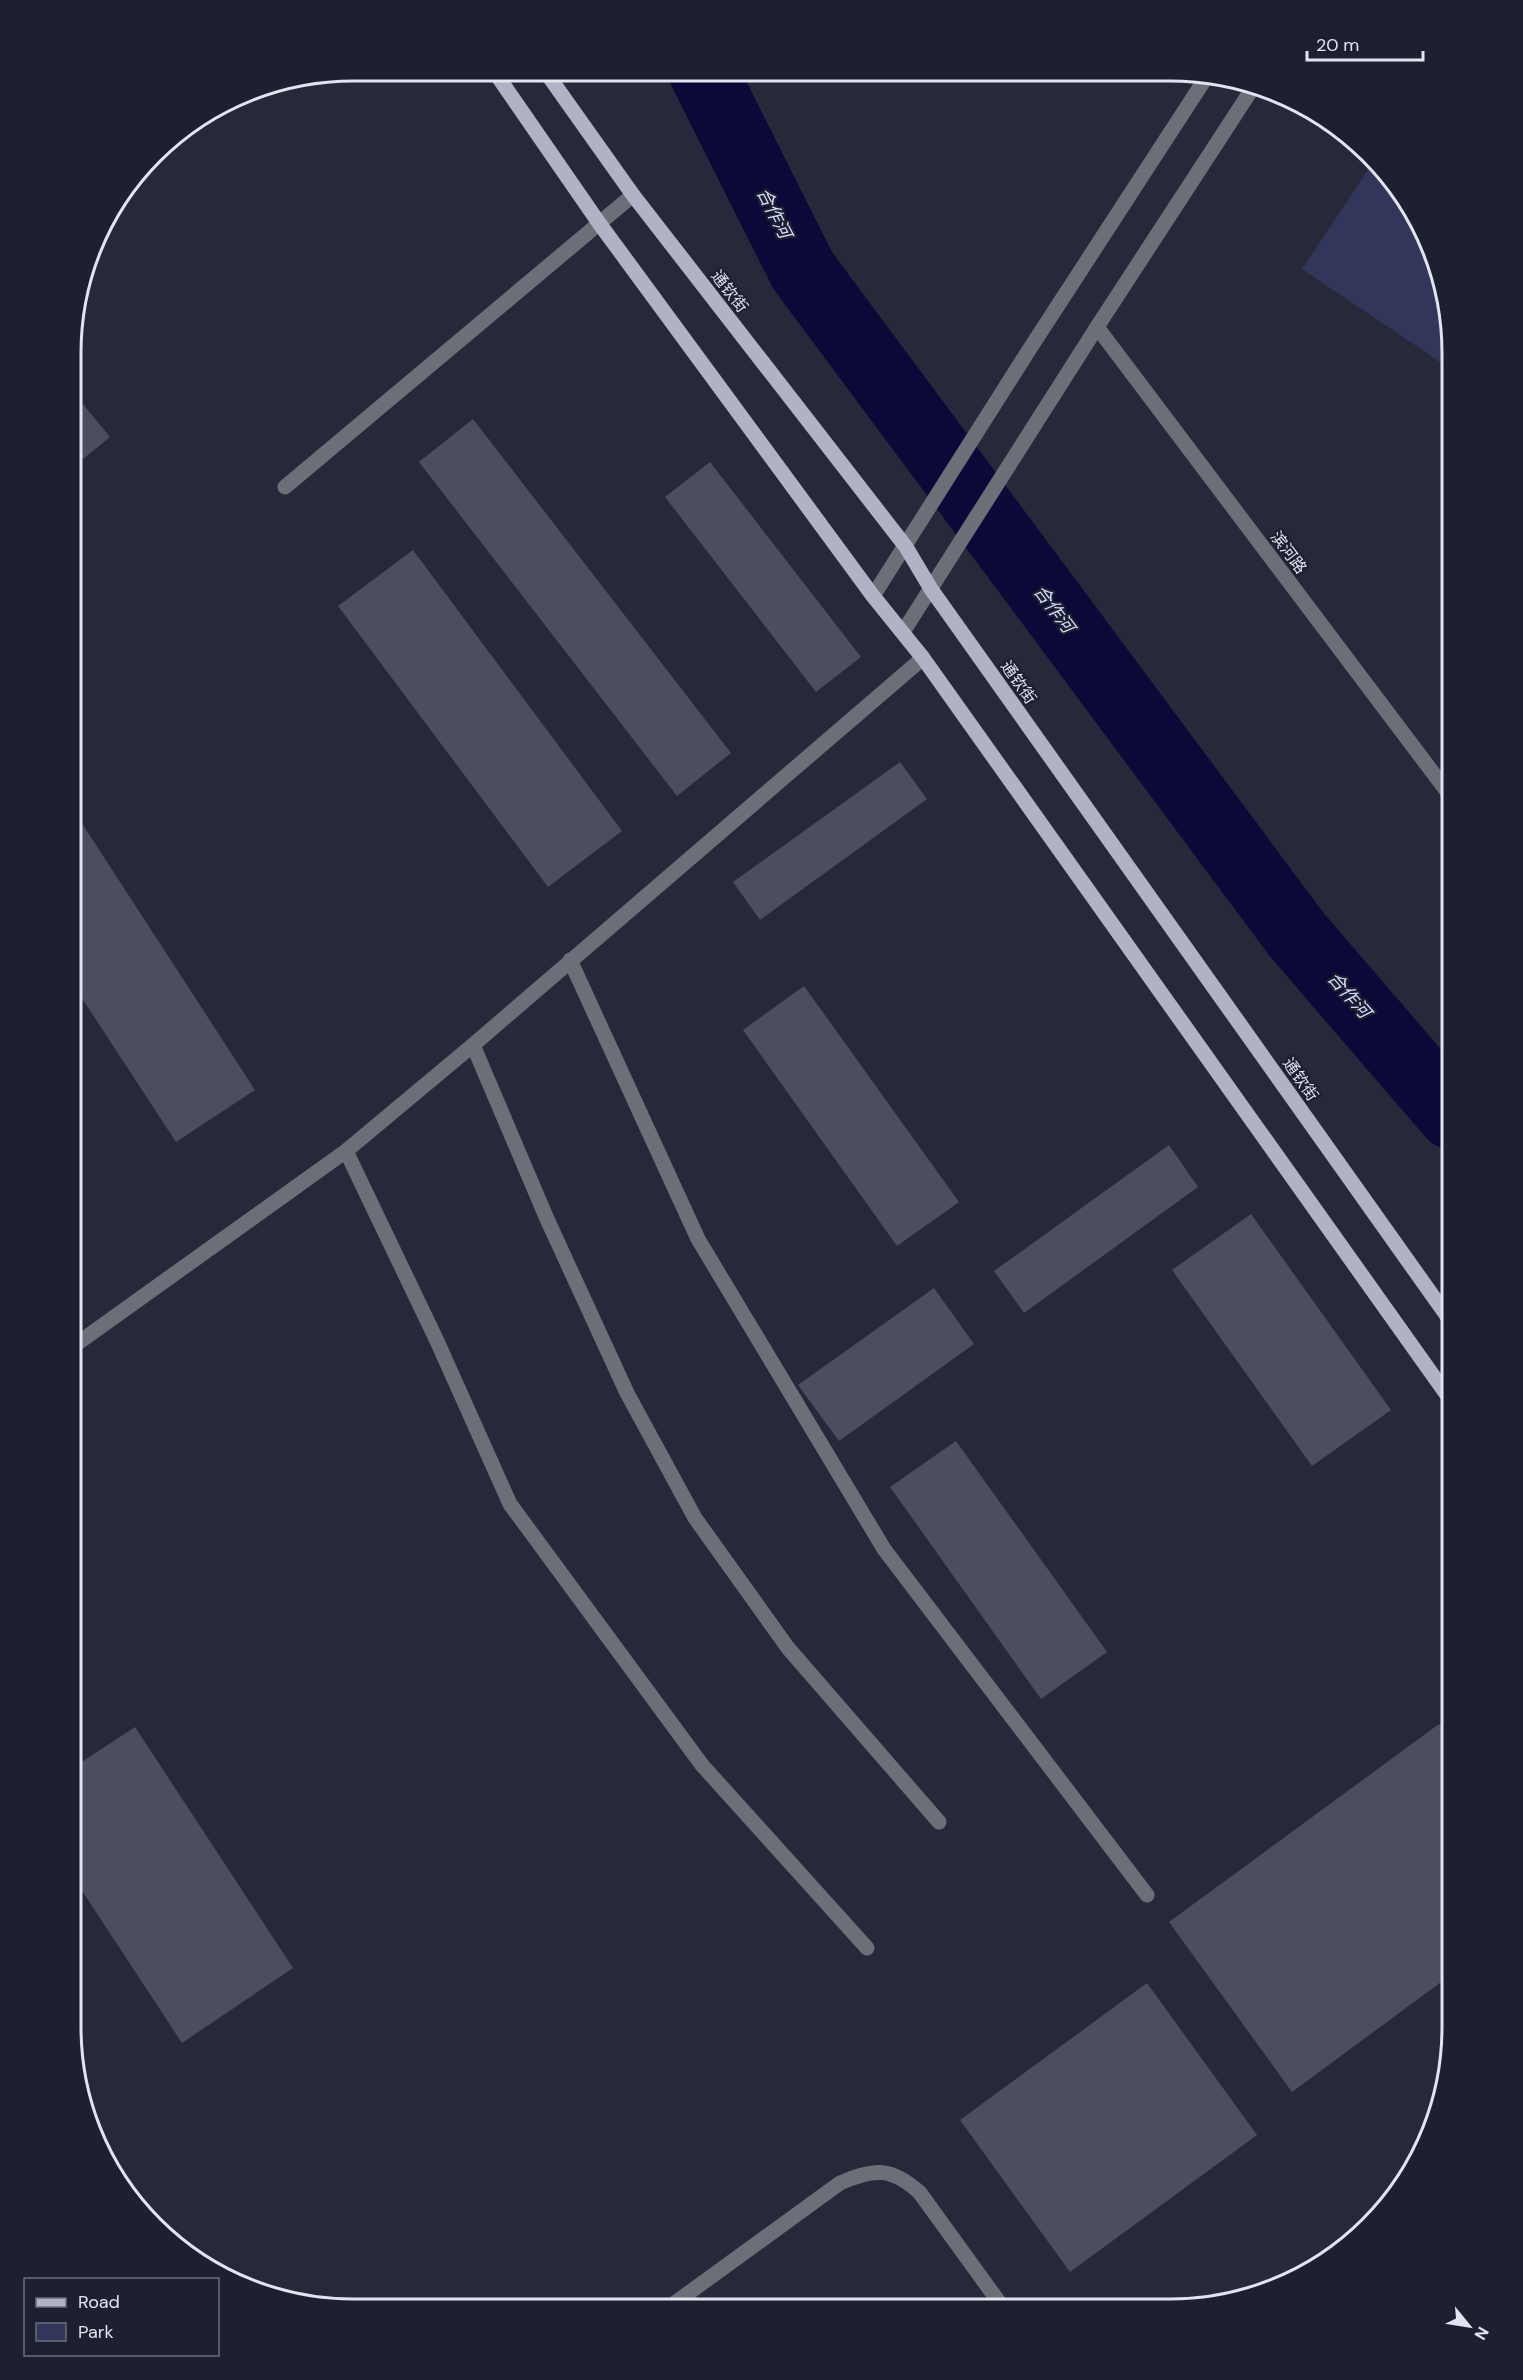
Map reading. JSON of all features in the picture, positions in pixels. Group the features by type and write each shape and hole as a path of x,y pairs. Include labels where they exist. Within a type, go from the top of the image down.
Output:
{"main road":[{"path":"501,81 599,223 873,596 923,658 1442,1388"},
{"name":"通钦街","path":"552,81 633,195 906,547 931,589 1442,1309"}],"street":[{"path":"873,596 938,497 1029,350 1203,83"},
{"path":"903,632 1250,93"},
{"path":"285,487 633,195"},
{"name":"滨河路","path":"1097,327 1442,785"},
{"path":"81,1341 346,1151 473,1045 923,658"},
{"path":"570,960 698,1239 884,1549 1147,1895"},
{"path":"473,1045 547,1219 627,1393 694,1518 789,1648 939,1822"},
{"path":"346,1151 437,1341 510,1504 702,1765 867,1948"},
{"path":"680,2299 840,2183 862,2173 886,2172 905,2179 920,2193 997,2299"}],"green space":[{"path":"1369,169 1386,187 1406,217 1428,266 1440,318 1442,363 1302,269"}],"building":[{"path":"81,402 110,437 81,461"},
{"path":"473,419 731,753 677,796 419,462"},
{"path":"710,462 861,657 816,692 665,497"},
{"path":"413,550 622,831 548,887 338,606"},
{"path":"900,762 927,799 760,920 733,882"},
{"path":"81,822 255,1090 176,1142 81,997"},
{"path":"804,986 959,1202 897,1246 743,1030"},
{"path":"1169,1145 1198,1187 1024,1313 994,1271"},
{"path":"1251,1214 1391,1410 1312,1466 1172,1270"},
{"path":"934,1288 974,1344 839,1441 798,1385"},
{"path":"956,1441 1107,1652 1041,1699 890,1487"},
{"path":"1439,1724 1442,1728 1442,1981 1292,2092 1169,1922"},
{"path":"135,1727 293,1968 182,2043 81,1889 81,1762"},
{"path":"1147,1983 1257,2135 1070,2272 960,2120"}],"waterway":[{"name":"合作河","path":"708,81 803,271 1297,935 1442,1103"}]}
